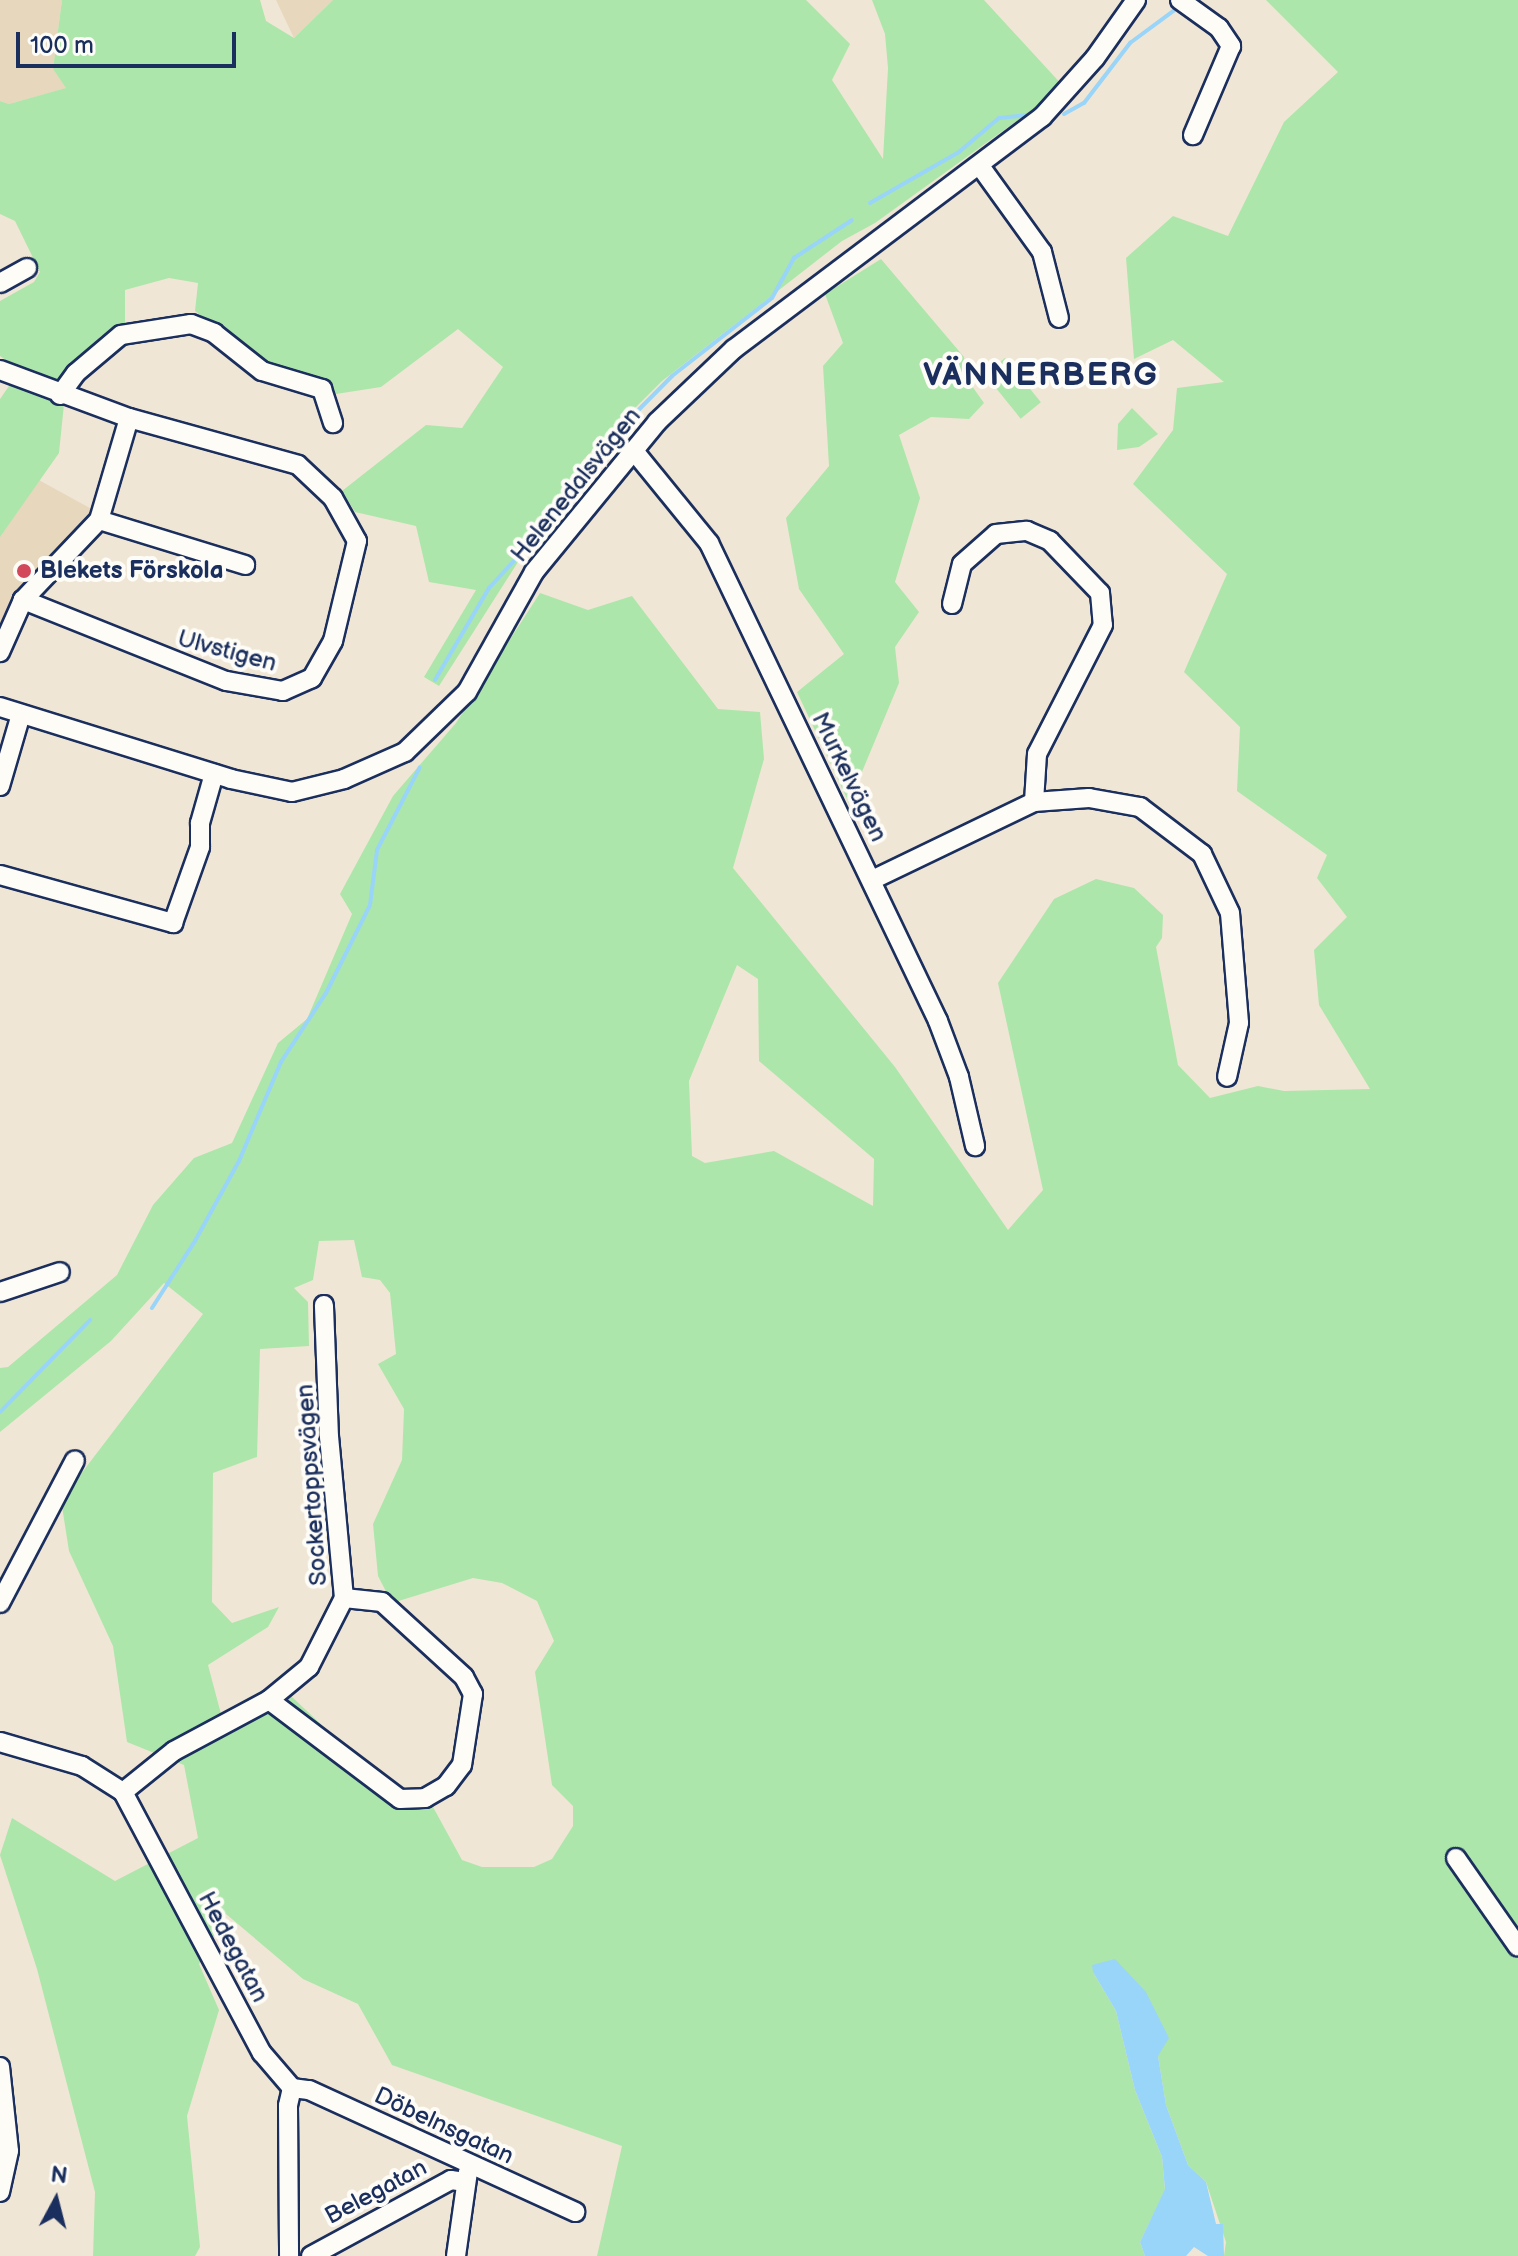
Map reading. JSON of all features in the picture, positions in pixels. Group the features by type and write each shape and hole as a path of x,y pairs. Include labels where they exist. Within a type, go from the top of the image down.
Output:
{"street":[{"name":"Helenedalsvägen","path":"0,707 266,788 310,791 388,761 422,739 467,692 534,572 634,451 734,349 980,166 1068,91 1136,0"},
{"path":"1180,0 1219,28 1231,46 1193,135"},
{"path":"980,166 1042,252 1059,318"},
{"path":"0,283 27,268"},
{"path":"60,395 76,373 121,335 191,324 214,333 262,371 322,389 333,423"},
{"name":"Ulvstigen","path":"0,370 60,395 129,418 298,465 333,498 357,541 333,641 315,674 283,691 255,689 158,657 23,600"},
{"path":"0,652 23,600 99,520 129,418"},
{"name":"Murkelvägen","path":"634,451 709,543 938,1021 959,1077 975,1146"},
{"path":"99,520 245,565"},
{"path":"952,604 962,564 996,534 1027,531 1050,541 1100,593 1103,625 1037,754 1034,802"},
{"path":"0,786 21,714"},
{"path":"0,875 173,923 200,847 200,823 214,774"},
{"path":"872,880 1034,802 1089,798 1140,807 1202,854 1230,913 1238,961 1239,1023 1227,1077"},
{"path":"0,1292 60,1272"},
{"name":"Sockertoppsvägen","path":"123,1792 174,1751 269,1700 309,1667 344,1598 324,1305"},
{"path":"0,1603 75,1460"},
{"path":"269,1700 400,1799 425,1798 446,1786 462,1765 473,1694 464,1677 382,1602 344,1598"},
{"name":"Hedegatan","path":"0,1742 82,1766 123,1792 262,2053 292,2088"},
{"path":"1456,1858 1518,1947"},
{"path":"0,2067 9,2151 0,2192"},
{"path":"289,2256 288,2106 292,2088"},
{"name":"Döbelnsgatan","path":"292,2088 309,2090 468,2173 575,2212"},
{"path":"456,2256 468,2173"},
{"name":"Belegatan","path":"311,2256 468,2173"}],"shaded area":[{"path":"0,0 62,0 53,69 67,88 9,104 0,101"},
{"path":"276,0 333,0 294,38"},
{"name":"Blekets Förskola","path":"37,479 97,512 88,534 8,608 0,631 0,515"}],"green space":[{"path":"62,0 260,0 266,21 294,38 333,0 806,0 850,44 832,80 883,159 888,68 885,34 872,0 984,0 1064,87 875,223 842,241 662,381 583,460 439,686 424,677 476,590 429,582 416,526 355,512 342,491 426,425 462,428 503,367 458,329 381,387 336,394 258,360 195,311 198,283 169,278 125,290 125,324 101,336 57,382 50,399 64,404 59,453 0,537 0,399 20,370 0,356 0,301 34,282 40,272 15,221 0,214 0,101 9,104 66,88 53,69"},
{"path":"1266,0 1518,0 1518,2256 1224,2256 1226,2242 1206,2182 1188,2165 1166,2105 1158,2056 1093,1972 1116,2011 1135,2090 1162,2157 1165,2190 1140,2242 1145,2256 597,2256 622,2146 392,2065 358,2004 303,1979 226,1914 199,1964 219,2010 187,2116 200,2247 195,2256 93,2256 95,2192 37,1969 0,1855 12,1818 115,1881 198,1838 184,1765 127,1742 113,1646 69,1551 61,1500 203,1314 164,1283 111,1341 0,1432 0,1368 8,1367 117,1275 153,1205 194,1158 232,1143 278,1043 307,1019 352,914 340,894 393,796 456,723 540,593 588,610 632,596 718,709 760,712 764,759 733,868 895,1067 1008,1230 1043,1190 998,983 1054,899 1096,879 1134,888 1163,915 1162,938 1156,947 1178,1065 1210,1098 1258,1086 1284,1091 1370,1089 1319,1005 1314,950 1347,917 1317,878 1327,855 1237,791 1240,727 1184,672 1227,574 1133,484 1173,430 1177,388 1224,382 1173,340 1134,359 1126,258 1173,216 1228,236 1284,122 1338,72","holes":["737,965 758,979 759,1061 874,1159 873,1206 774,1151 705,1163 692,1156 689,1081","354,1240 362,1277 380,1280 390,1293 396,1354 378,1364 404,1409 402,1460 373,1524 378,1576 392,1603 473,1578 502,1583 537,1601 554,1641 535,1672 552,1785 573,1806 573,1826 552,1859 534,1867 482,1867 462,1860 433,1807 421,1810 378,1778 291,1696 263,1690 221,1714 208,1665 268,1627 279,1607 232,1623 212,1602 213,1473 257,1457 260,1349 309,1346 308,1302 294,1288 313,1280 319,1241"]},
{"path":"881,259 964,357 967,379 984,403 969,419 931,417 899,435 920,498 895,582 919,612 895,647 899,683 849,803 797,692 844,654 799,589 786,518 829,466 823,366 843,343 825,294"},
{"path":"1005,358 1041,402 1021,419 985,374"},
{"path":"1132,408 1158,434 1139,447 1117,450 1118,424"}],"water":[{"path":"1115,1959 1146,1992 1169,2038 1158,2056 1166,2105 1188,2165 1206,2182 1216,2224 1223,2224 1224,2256 1208,2256 1194,2247 1186,2256 1145,2256 1140,2242 1165,2189 1162,2157 1135,2090 1116,2011 1093,1972 1092,1965"}],"waterway":[{"path":"1064,114 1084,103 1130,43 1176,9"},
{"path":"870,203 959,152 999,118 1028,115"},
{"path":"435,680 489,588 536,537 587,462 672,376 772,298 794,258 852,220"},
{"path":"152,1308 195,1241 239,1161 281,1062 326,993 370,905 377,850 420,767"},
{"path":"0,1412 90,1320"}],"place":[{"name":"Blekets Förskola","path":"24,571"}],"district":[{"name":"VÄNNERBERG","path":"1041,376"}]}
